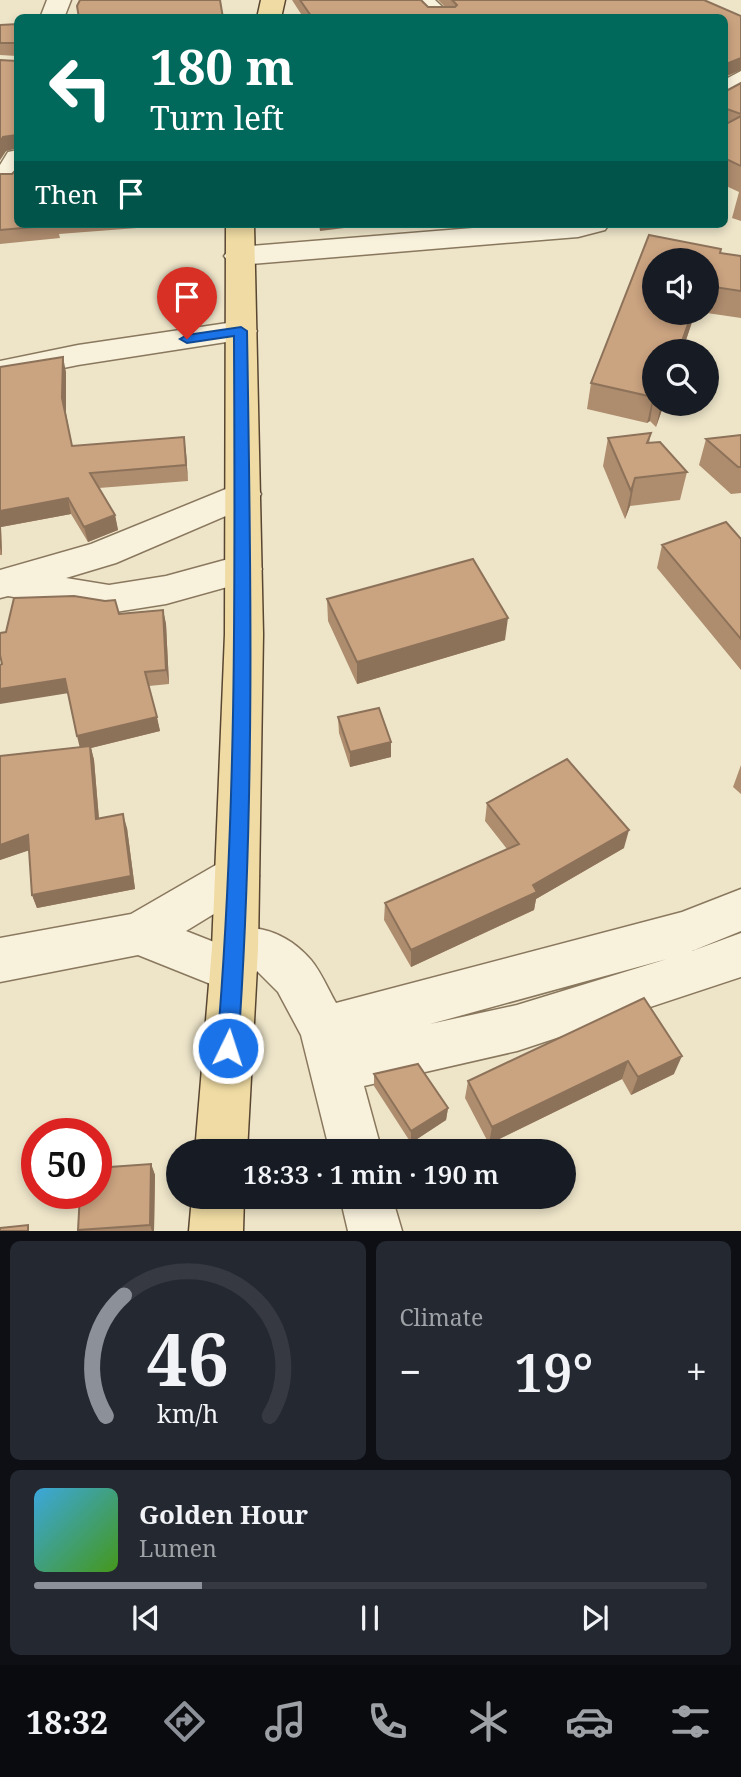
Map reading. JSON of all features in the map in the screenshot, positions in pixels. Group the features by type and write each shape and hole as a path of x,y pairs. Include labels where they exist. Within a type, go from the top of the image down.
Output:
{"main road":[{"path":"222,1139 234,959 243,569 239,240"},
{"path":"216,1231 217,1209"}],"street":[{"path":"421,0 438,14"},
{"path":"239,240 578,228"},
{"path":"0,371 78,355 241,331"},
{"path":"4,584 103,554 243,494"},
{"path":"4,584 109,598 166,590 243,569"},
{"path":"0,960 139,934 237,876"},
{"path":"330,1048 671,937 741,910"},
{"path":"139,934 234,959 246,947 269,952 295,976 330,1048 353,1139"},
{"path":"330,1048 517,1028 702,970 741,955"},
{"path":"369,1209 374,1231"}],"building":[{"path":"80,0 220,0 222,14 78,14 77,6"},
{"path":"300,0 421,0 428,7 455,7 457,5 452,0 704,0 741,16 741,58 728,63 728,14 310,14"},
{"path":"14,24 14,43 0,43 0,25"},
{"path":"0,60 14,61 14,135 3,137 0,142"},
{"path":"741,83 741,114 728,109 728,90"},
{"path":"741,116 741,166 728,160 728,123"},
{"path":"14,172 14,228 23,228 0,230 0,174"},
{"path":"649,235 716,248 644,248"},
{"path":"719,249 720,253 741,256 741,291 719,288"},
{"path":"642,253 642,325 688,325 683,339 642,339 642,395 591,383"},
{"path":"63,357 62,398 72,446 184,437 186,465 90,473 115,515 84,527 68,498 0,511 0,367"},
{"path":"651,433 647,443 660,442 687,472 635,478 631,491 608,438"},
{"path":"741,435 741,467 706,439"},
{"path":"726,522 741,539 741,639 662,545"},
{"path":"473,559 508,618 357,662 327,599"},
{"path":"74,596 115,600 119,614 163,610 166,670 145,672 157,717 77,736 65,679 0,689 0,633 6,632 14,598"},
{"path":"379,708 391,742 350,752 338,717"},
{"path":"90,746 96,819 123,814 131,876 32,895 28,835 0,845 0,756"},
{"path":"567,759 629,830 533,885 537,892 411,950 385,903 519,844 487,803"},
{"path":"644,998 682,1056 638,1077 628,1061 492,1127 468,1081"},
{"path":"418,1064 448,1108 411,1131 374,1074"},
{"path":"151,1164 150,1225 78,1230 79,1209 112,1209 112,1167"},
{"path":"28,1225 28,1231 0,1231 0,1228"}],"route":[{"path":"187,339 241,331 244,634 235,948 228,1048"}]}
